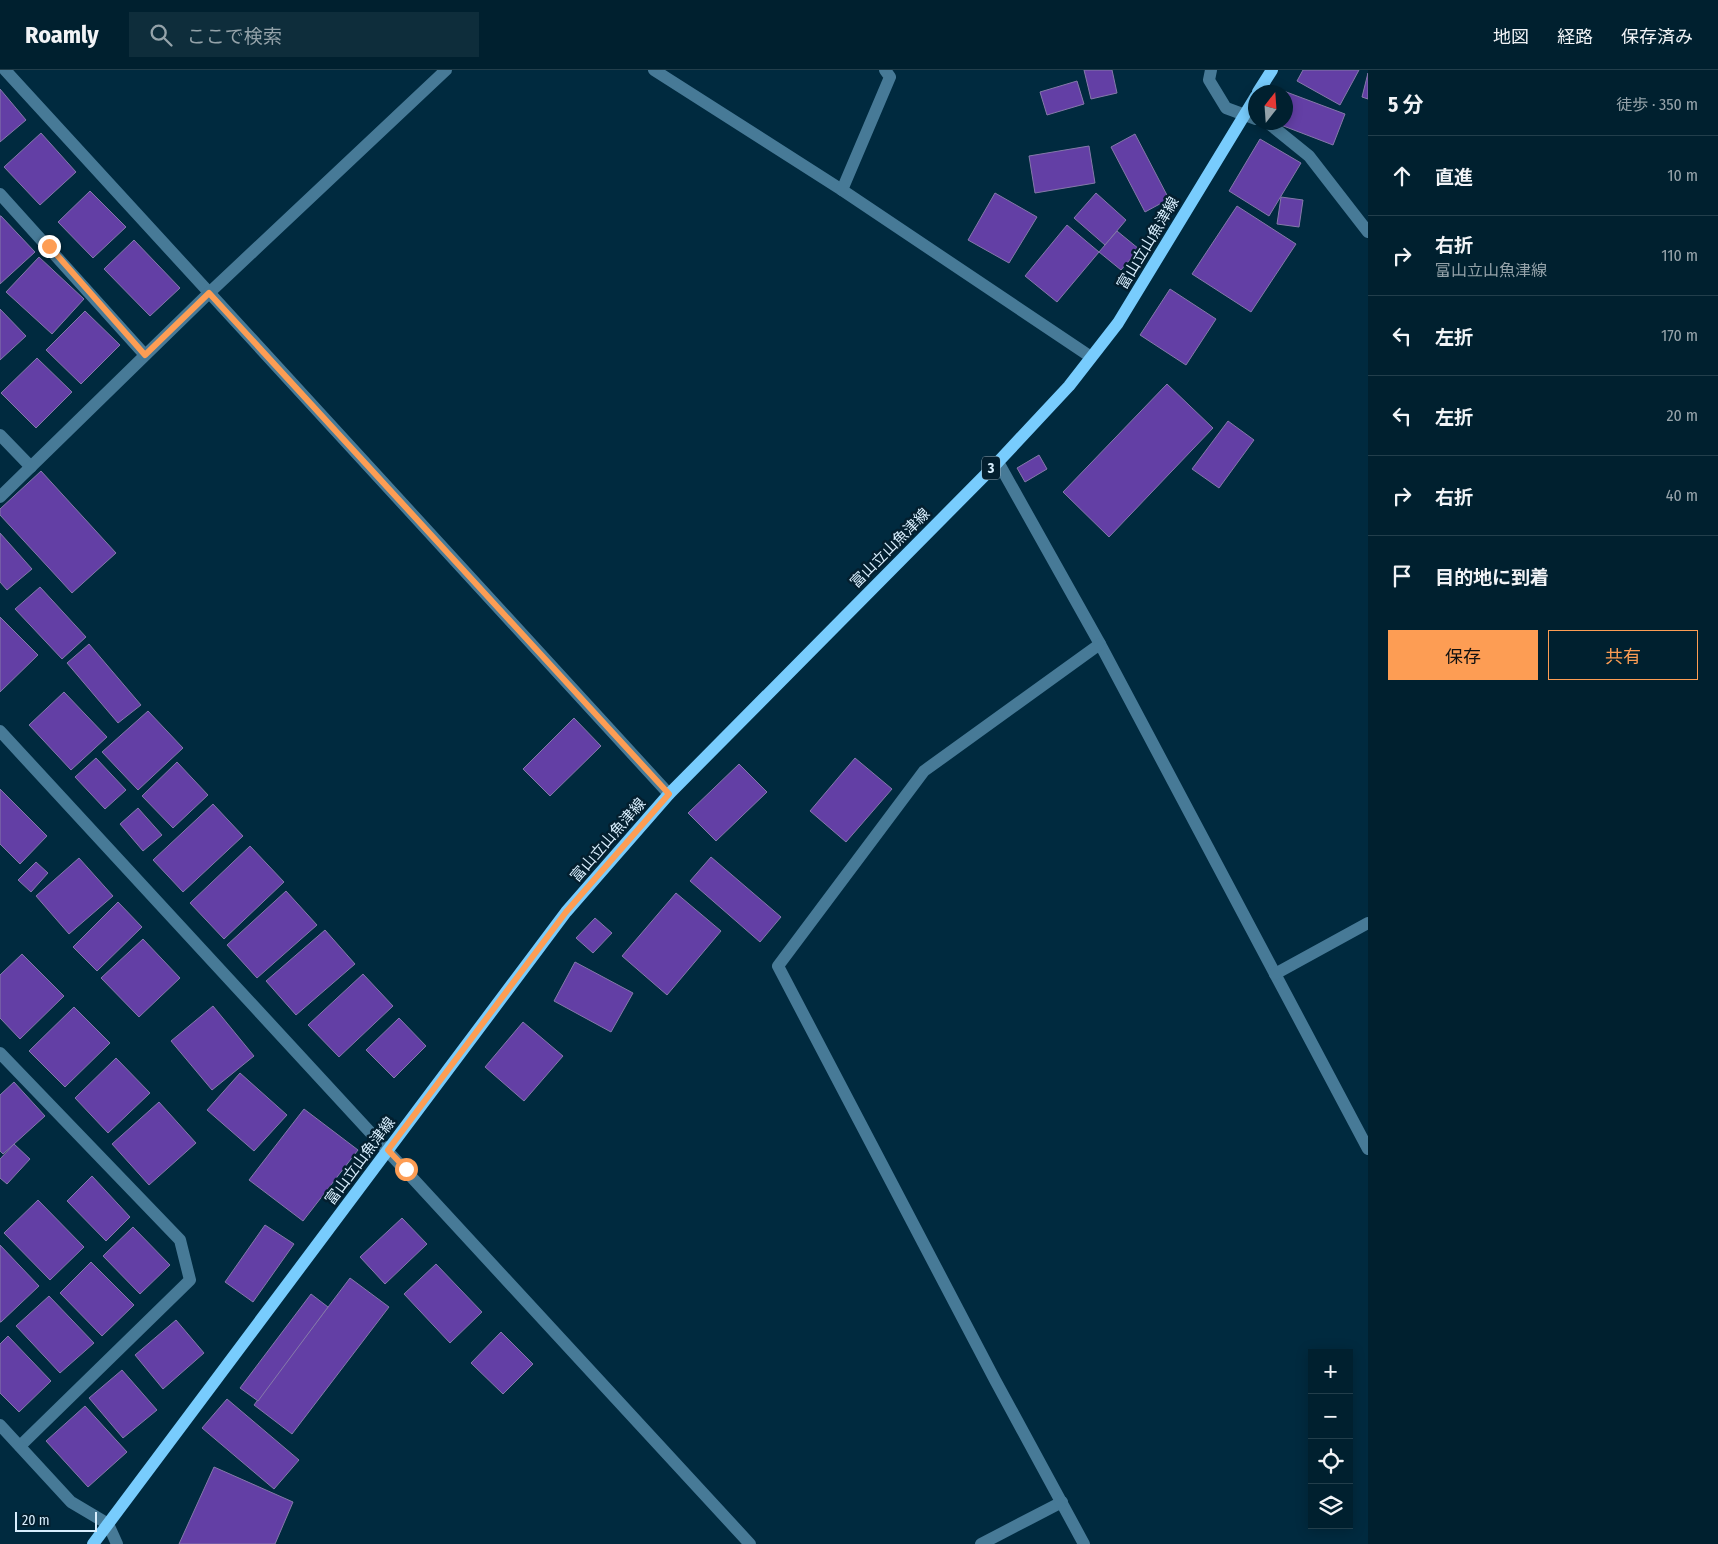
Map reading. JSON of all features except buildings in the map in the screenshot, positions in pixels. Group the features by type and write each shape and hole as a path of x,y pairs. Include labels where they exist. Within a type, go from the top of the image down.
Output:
{"main road":[{"path":"1262,85 1272,70"},
{"name":"富山立山魚津線","path":"93,1544 566,912 669,794 998,462 1069,386 1118,323 1248,119"}],"street":[{"path":"6,70 669,794"},
{"path":"0,497 209,293 446,70"},
{"path":"654,70 842,190 1091,357"},
{"path":"842,190 890,78 885,70"},
{"path":"1210,70 1210,80 1226,108 1248,117"},
{"path":"1277,130 1309,156 1368,232"},
{"path":"0,194 145,355"},
{"path":"0,435 31,467"},
{"path":"998,462 1100,644 1368,1149"},
{"path":"1084,1544 995,1380 778,966 924,771 1100,644"},
{"path":"0,730 750,1544"},
{"path":"1274,974 1368,923"},
{"path":"0,1052 180,1240 190,1280 20,1446"},
{"path":"0,1425 70,1502 108,1524 117,1544"},
{"path":"981,1544 1062,1502"}],"route":[{"path":"49,246 145,355 209,293 669,794 566,912 388,1150 406,1169"}]}
